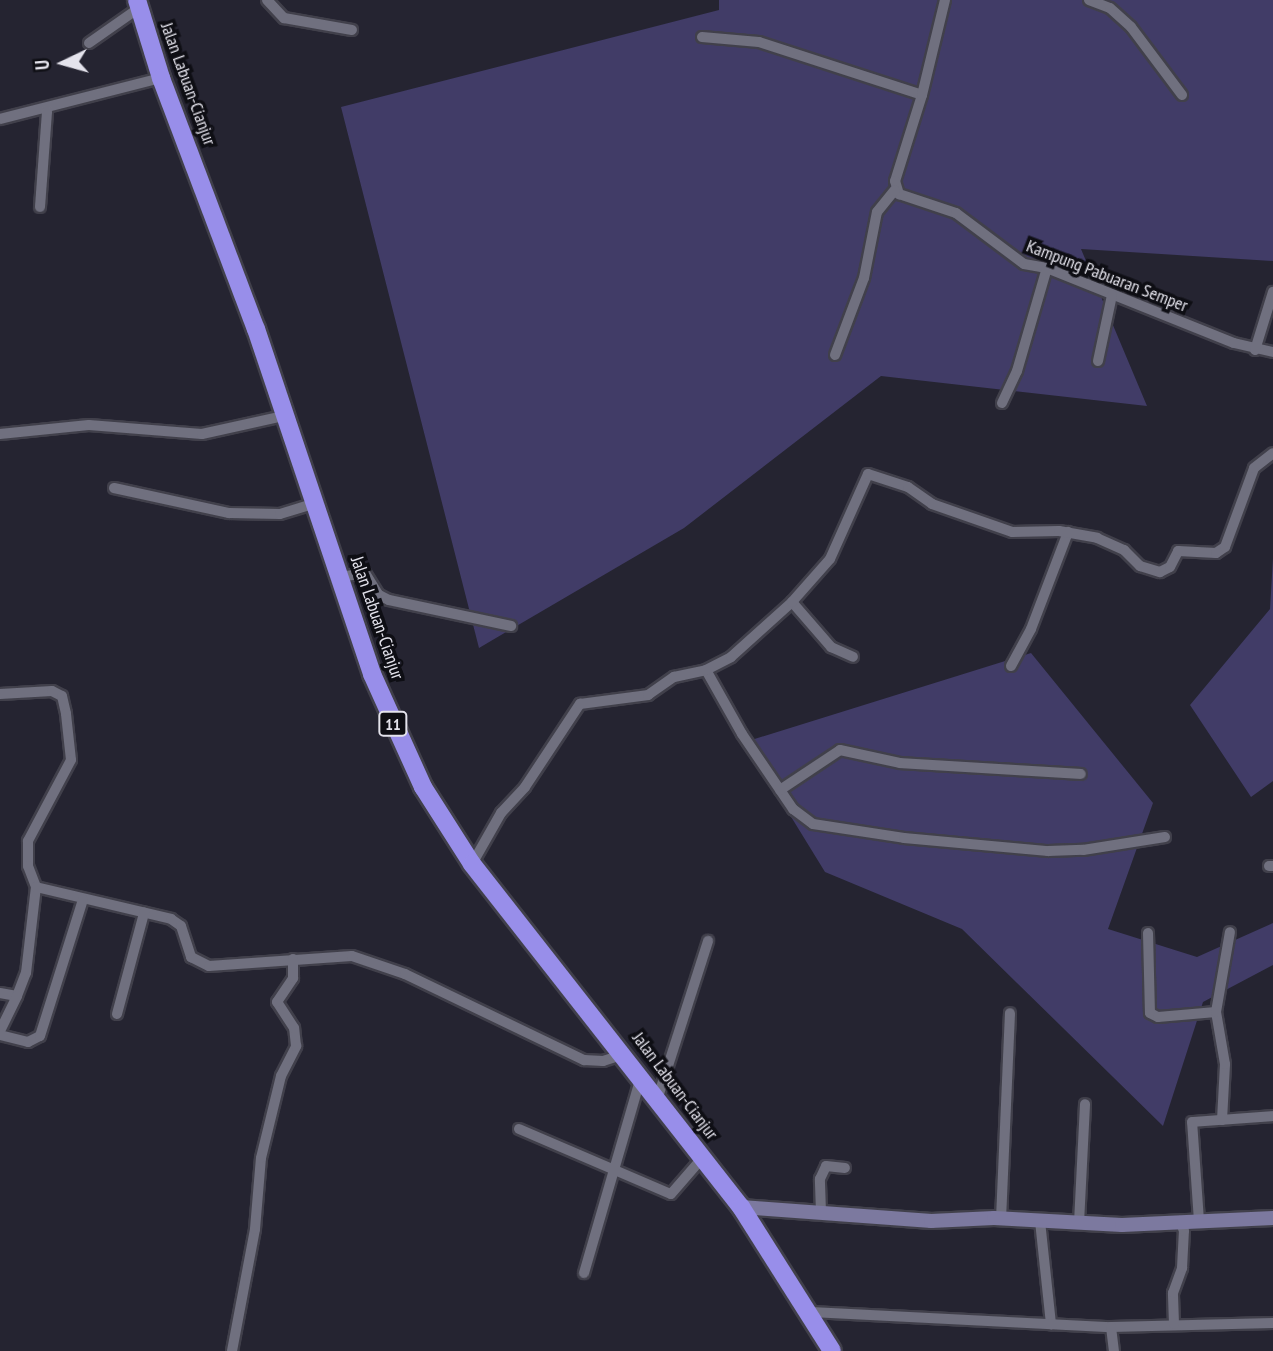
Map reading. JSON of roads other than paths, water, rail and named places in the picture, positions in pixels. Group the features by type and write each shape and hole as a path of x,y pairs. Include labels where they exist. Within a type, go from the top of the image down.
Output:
{"highway":[{"name":"Jalan Labuan-Cianjur","path":"138,4 161,78 257,329 340,577 397,733 423,787 472,864 625,1054 741,1207 811,1312 832,1351"}],"street":[{"path":"267,0 284,19 352,30"},
{"path":"835,355 864,278 877,212 895,190 945,0"},
{"path":"1089,0 1110,8 1131,27 1182,95"},
{"path":"89,43 138,4"},
{"path":"702,37 759,42 922,95"},
{"path":"0,119 47,111 161,78"},
{"path":"40,208 47,111"},
{"name":"Kampung Pabuaran Semper","path":"895,190 956,213 1024,264 1047,268 1255,350 1273,352"},
{"path":"1002,403 1017,371 1047,268"},
{"path":"1255,350 1273,292"},
{"path":"1098,361 1112,295"},
{"path":"0,434 89,425 202,434 284,416"},
{"path":"472,864 501,813 528,783 580,704 648,695 674,677 706,670 732,657 792,602 830,559 868,474 908,487 932,504 1012,532 1068,532 1114,545 1140,566 1160,572 1170,568 1181,550 1220,552 1254,468 1273,453"},
{"path":"114,488 229,513 280,514 316,503"},
{"path":"1011,666 1031,629 1068,532"},
{"path":"340,577 365,573 379,595 389,600 511,626"},
{"path":"792,602 831,647 853,657"},
{"path":"706,670 780,790 796,812 813,824 904,838 1048,851 1083,850 1165,837"},
{"path":"0,694 52,691 62,696 71,760 28,841 28,866 36,887 31,952 17,996 0,1033 28,1042 40,1036 83,900"},
{"path":"780,790 840,750 900,763 1081,774"},
{"path":"36,887 144,913 181,926 191,957 201,964 238,966 334,954 371,961 584,1060 603,1061 625,1054"},
{"path":"117,1014 144,913"},
{"path":"1222,1120 1225,1064 1216,1012 1230,932"},
{"path":"1148,933 1150,1013 1158,1017 1216,1012"},
{"path":"658,1097 708,941"},
{"path":"232,1351 255,1229 261,1158 281,1076 296,1046 294,1028 277,1002 293,978 293,959"},
{"path":"0,993 17,996"},
{"path":"1001,1219 1010,1013"},
{"path":"584,1273 641,1077"},
{"path":"1079,1223 1085,1104"},
{"path":"1199,1221 1189,1128 1196,1121 1273,1116"},
{"path":"519,1129 613,1173 672,1195 704,1157"},
{"path":"821,1212 820,1179 826,1166 845,1168"},
{"path":"741,1207 931,1221 1001,1219 1079,1223 1273,1217"},
{"path":"1040,1221 1051,1324"},
{"path":"1174,1324 1173,1293 1182,1268 1180,1221"},
{"path":"811,1312 1111,1327 1273,1323"},
{"path":"1111,1327 1114,1351"}]}
